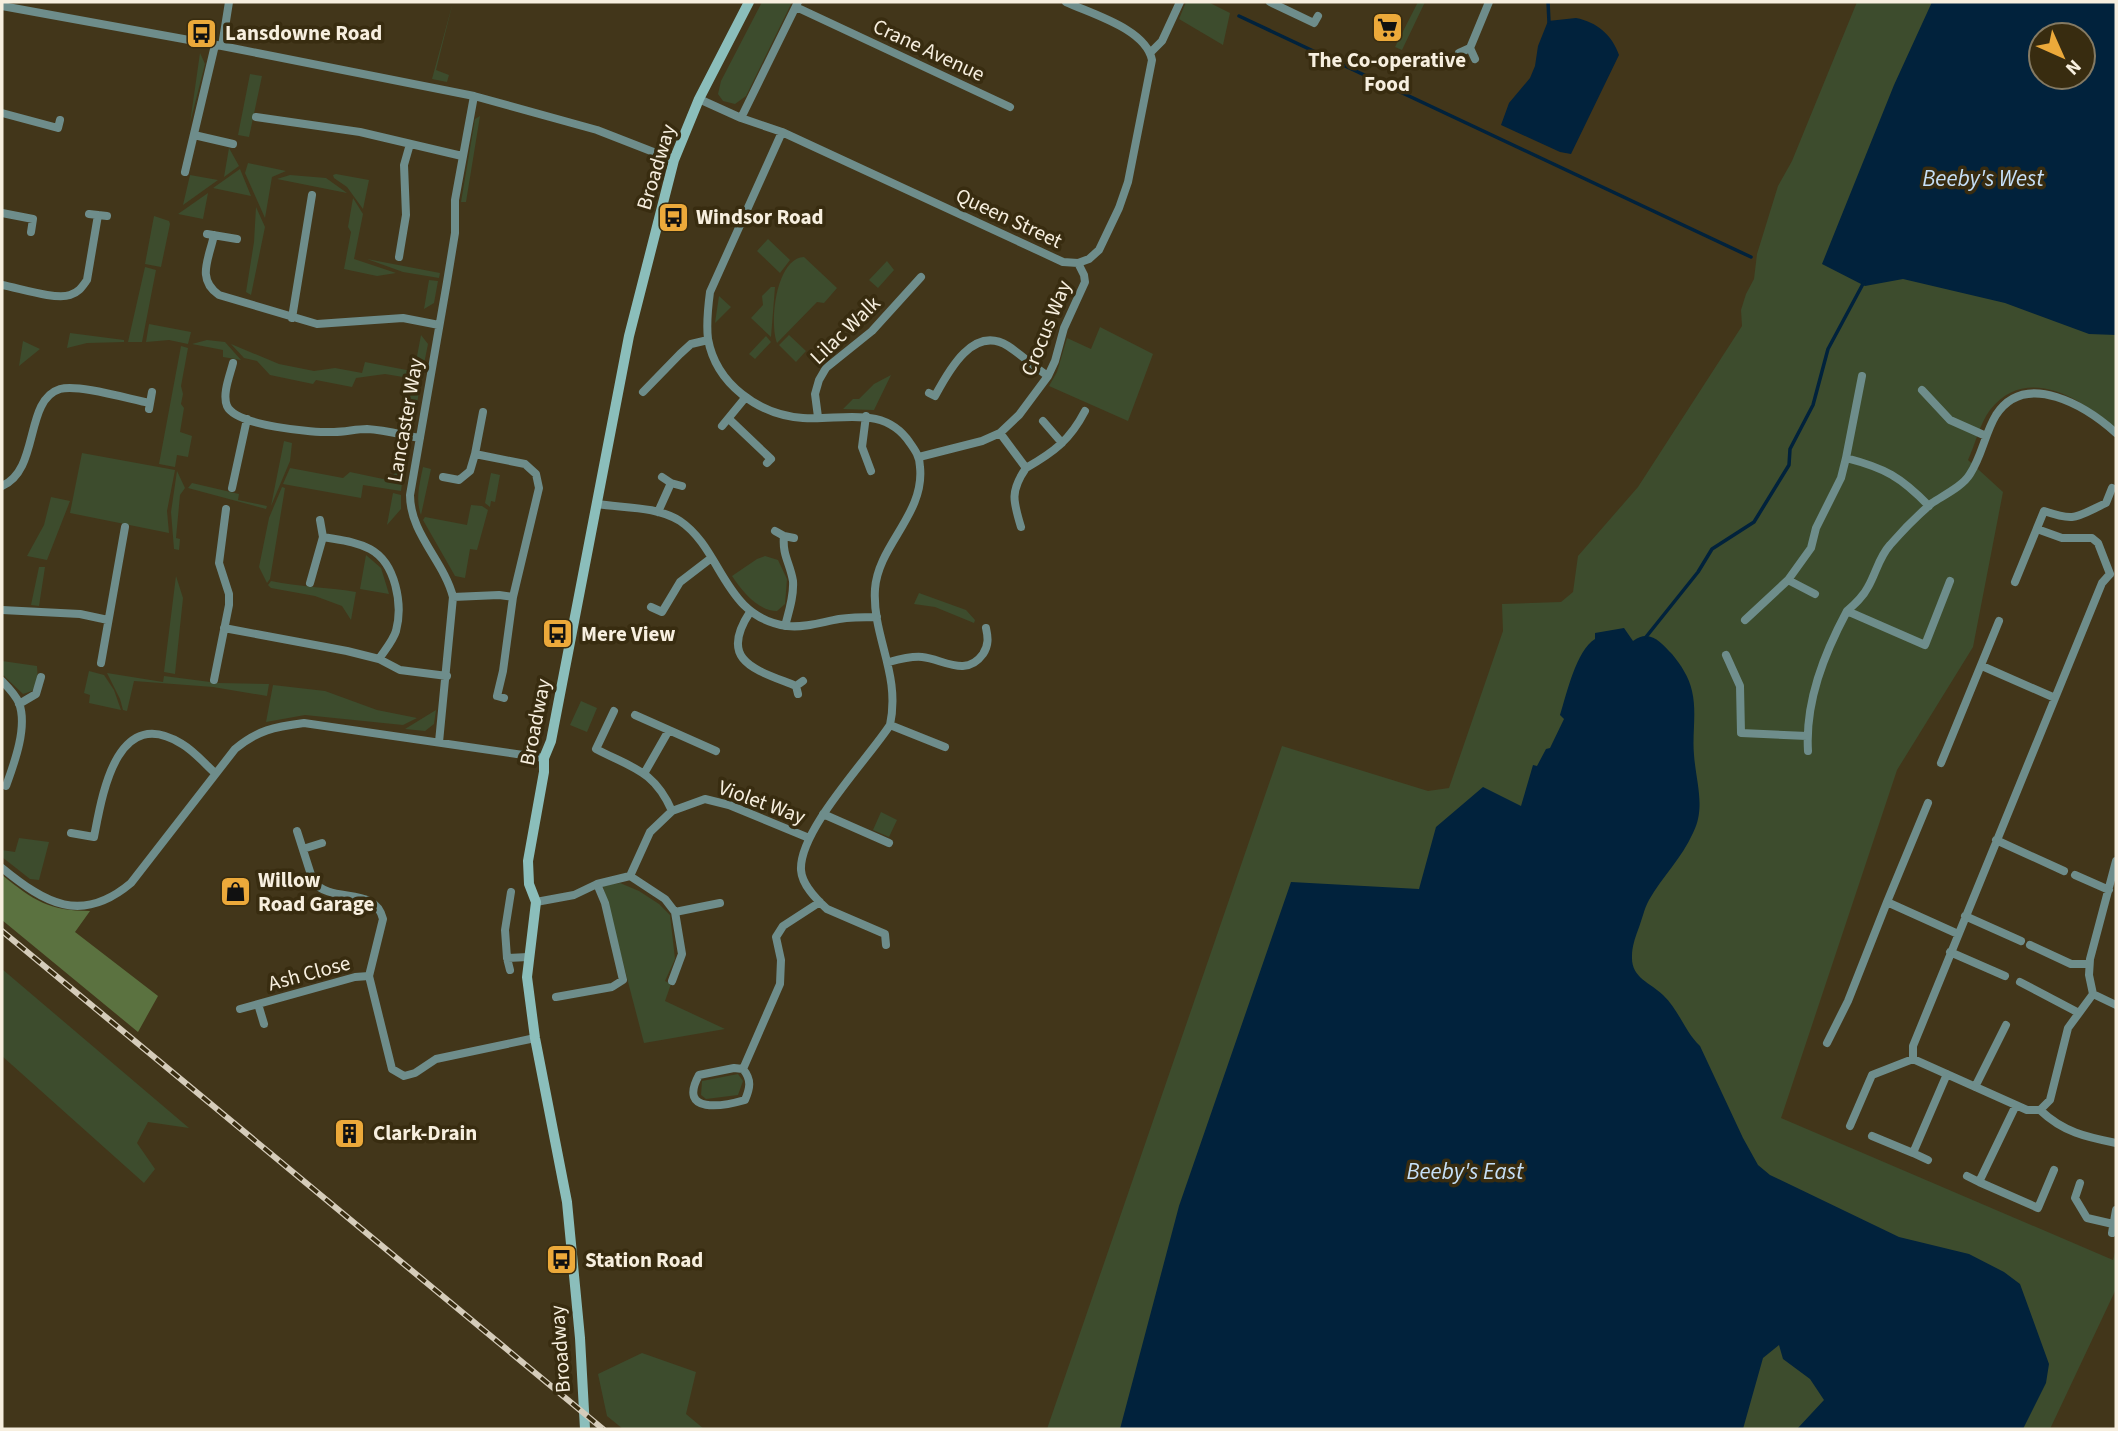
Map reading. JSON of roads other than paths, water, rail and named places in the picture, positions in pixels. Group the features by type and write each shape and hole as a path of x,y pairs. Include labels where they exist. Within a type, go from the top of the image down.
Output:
{"main road":[{"name":"Broadway","path":"585,1429 566,1202 529,997 528,957 536,902 529,884 528,861 544,772 544,758 551,741 629,336 674,160 699,99 749,2"}],"street":[{"path":"185,172 229,2"},
{"path":"1066,2 1133,33 1151,52 1161,41 1180,2"},
{"path":"1269,2 1314,23 1318,16"},
{"path":"1458,53 1470,48 1489,2"},
{"path":"741,118 797,4"},
{"name":"Crane Avenue","path":"797,4 1010,107"},
{"path":"2,6 474,96 597,130 674,160"},
{"path":"1470,48 1475,59"},
{"name":"Queen Street","path":"699,99 741,118 782,132 1063,262 1079,263 1099,250 1124,195 1152,69 1151,52"},
{"name":"Lancaster Way","path":"439,742 453,597 447,578 412,517 410,495 455,233 455,200 474,96"},
{"path":"2,113 58,128 60,120"},
{"path":"256,117 292,119 462,156"},
{"path":"782,132 710,292 708,340 724,374 745,398 782,414 804,419 866,416 887,422 908,439 919,457 921,468 917,495 877,575 877,617 893,686 890,725 945,747"},
{"path":"194,135 233,144"},
{"path":"399,257 405,215 404,165 410,144"},
{"path":"292,318 312,195"},
{"path":"2,213 33,219 31,232"},
{"path":"2,285 63,297 81,289 87,280 98,215"},
{"path":"237,239 211,234 205,276 210,288 219,295 317,324 403,318 439,325"},
{"name":"Crocus Way","path":"919,457 974,443 1000,433 1019,415 1048,376 1055,361 1064,328 1085,282 1079,263"},
{"name":"Lilac Walk","path":"818,417 816,394 819,380 826,368 872,331 921,277"},
{"path":"643,392 653,377 691,344 708,340"},
{"path":"935,397 955,363 973,346 983,341 994,341 1008,346 1048,376"},
{"path":"233,363 226,397 227,406 239,418 299,430 334,432 365,429 420,438"},
{"path":"1745,620 1788,580 1811,548 1816,528 1841,478 1862,376"},
{"path":"2,486 13,480 23,466 41,408 50,395 60,389 78,388 149,406 152,392"},
{"path":"1922,390 1950,420 1986,436"},
{"path":"1808,751 1811,696 1847,611 1868,588 1888,547 1929,506 1969,476 1997,414 2015,397 2032,393 2051,396 2078,406 2116,433"},
{"path":"722,426 745,398"},
{"path":"1021,527 1014,503 1017,481 1026,468 1062,443 1075,430 1085,411"},
{"path":"443,477 459,480 470,471 483,412"},
{"path":"866,416 862,447 867,468"},
{"path":"232,488 247,419"},
{"path":"729,419 771,459 767,463"},
{"path":"1043,421 1062,443"},
{"path":"1000,433 1026,468"},
{"path":"475,454 525,464 536,474 539,488 513,597 497,697"},
{"path":"1846,458 1872,465 1901,479 1929,506"},
{"path":"662,477 682,486"},
{"path":"658,512 671,483"},
{"path":"2015,582 2044,511 2066,519 2074,518 2106,503 2112,488"},
{"path":"597,504 658,512 687,526 731,590 750,612 785,626 814,625 842,618 877,617"},
{"path":"214,680 229,594 219,563 226,509"},
{"path":"310,583 323,537 320,520"},
{"path":"101,663 125,527"},
{"path":"1913,1059 1913,1046 1996,840 2102,583 2113,574 2098,543 2092,538 2062,538 2037,530"},
{"path":"775,531 794,538"},
{"path":"784,536 782,551 793,581 793,597 785,626"},
{"path":"323,537 354,542 373,551 388,566 396,587 396,632 379,659"},
{"path":"651,607 662,612 680,582 710,559"},
{"path":"1788,580 1815,594"},
{"path":"1847,611 1925,645 1950,581"},
{"path":"453,597 513,597"},
{"path":"2,610 80,614 108,620"},
{"path":"750,612 737,636 737,643 745,661 754,668 799,687"},
{"path":"1941,763 1999,621"},
{"path":"224,628 379,659 400,670 447,676"},
{"path":"889,662 924,657 950,666 968,666 984,653 987,644 986,628"},
{"path":"1726,655 1740,686 1741,733 1807,736"},
{"path":"1982,666 2055,698"},
{"path":"19,704 36,694 41,677"},
{"path":"2,681 19,704 21,725 18,749 6,786"},
{"path":"614,711 596,749 645,772 664,794 672,811"},
{"path":"635,715 716,751"},
{"path":"2,868 33,893 52,902 76,906 96,904 112,898 131,883 215,773 244,742 272,727 304,723 544,758"},
{"name":"Violet Way","path":"820,902 805,884 801,873 809,838 823,814 890,725"},
{"path":"645,772 669,730"},
{"path":"71,833 94,838 105,782 112,764 135,739 149,734 166,737 182,744 215,773"},
{"name":"Violet Way","path":"630,876 650,832 672,811 705,799 729,805 809,838"},
{"path":"1827,1043 1848,1000 1928,803"},
{"path":"823,814 889,843"},
{"path":"297,831 313,881 318,887 325,892 368,900 378,905 381,911 383,919 369,976 392,1069 404,1076 415,1073 436,1059 535,1038"},
{"path":"1996,840 2064,871"},
{"path":"303,849 322,843"},
{"path":"2040,1111 2050,1100 2068,1028 2093,994 2089,964 2116,861"},
{"path":"2075,875 2109,890"},
{"path":"536,902 574,895 597,884 630,876 665,899 676,912 682,954 672,981"},
{"path":"556,997 612,987 623,980 605,903 597,884"},
{"path":"510,970 505,930 511,892"},
{"path":"743,1069 780,984 781,960 776,937 783,926 820,902 827,909 885,934 886,944"},
{"path":"1887,902 1958,934"},
{"path":"676,912 720,903"},
{"path":"1965,916 2071,964 2089,964"},
{"path":"1950,952 2005,976"},
{"path":"507,958 528,957"},
{"name":"Ash Close","path":"240,1009 355,977 369,976"},
{"path":"2020,982 2079,1013"},
{"path":"2093,994 2116,1005"},
{"name":"Ash Close","path":"258,1004 264,1024"},
{"path":"1975,1087 2006,1026"},
{"path":"1850,1126 1872,1075 1913,1059 2027,1110 2040,1111 2055,1125 2086,1137 2116,1143"},
{"path":"734,1068 743,1069 749,1076 750,1089 745,1100 715,1106 703,1106 698,1102 694,1093 699,1075 734,1068"},
{"path":"1913,1153 1947,1074"},
{"path":"1979,1182 2016,1105"},
{"path":"1872,1136 1928,1160"},
{"path":"1967,1176 2038,1208 2054,1170"},
{"path":"2080,1183 2075,1198 2087,1218 2112,1228 2116,1210"}],"water":[{"name":"Beeby's West","path":"1932,2 2116,2 2116,335 2089,334 2005,303 1903,279 1865,286 1822,264 1894,85"},
{"path":"1576,18 1603,30 1619,55 1571,154 1560,152 1501,125 1509,103 1530,78 1548,21"},
{"name":"Beeby's East","path":"1624,628 1633,641 1645,636 1655,638 1675,658 1689,681 1694,707 1695,765 1700,804 1697,824 1688,842 1646,907 1633,946 1635,970 1669,1001 1700,1046 1743,1138 1758,1165 1770,1175 1899,1237 1969,1254 2004,1272 2020,1284 2049,1364 2046,1383 2023,1429 1797,1429 1824,1400 1810,1379 1783,1359 1779,1345 1763,1358 1743,1429 1120,1429 1179,1206 1291,882 1419,889 1436,827 1483,787 1521,806 1533,765 1537,766 1546,749 1550,748 1564,719 1560,715 1582,653 1595,639 1595,633"}],"waterway":[{"path":"1548,2 1549,22"},
{"path":"1239,16 1751,257"},
{"path":"1646,637 1698,572 1712,549 1754,522 1789,465 1790,449 1813,405 1828,349 1864,282"}],"railway":[{"path":"2,931 603,1429"}],"place":[{"name":"The Co-operative Food","path":"1387,28"},
{"name":"Lansdowne Road","path":"202,33"},
{"name":"Windsor Road","path":"673,217"},
{"name":"Mere View","path":"558,634"},
{"name":"Willow Road Garage","path":"235,892"},
{"name":"Clark-Drain","path":"350,1133"},
{"name":"Station Road","path":"562,1260"}]}
